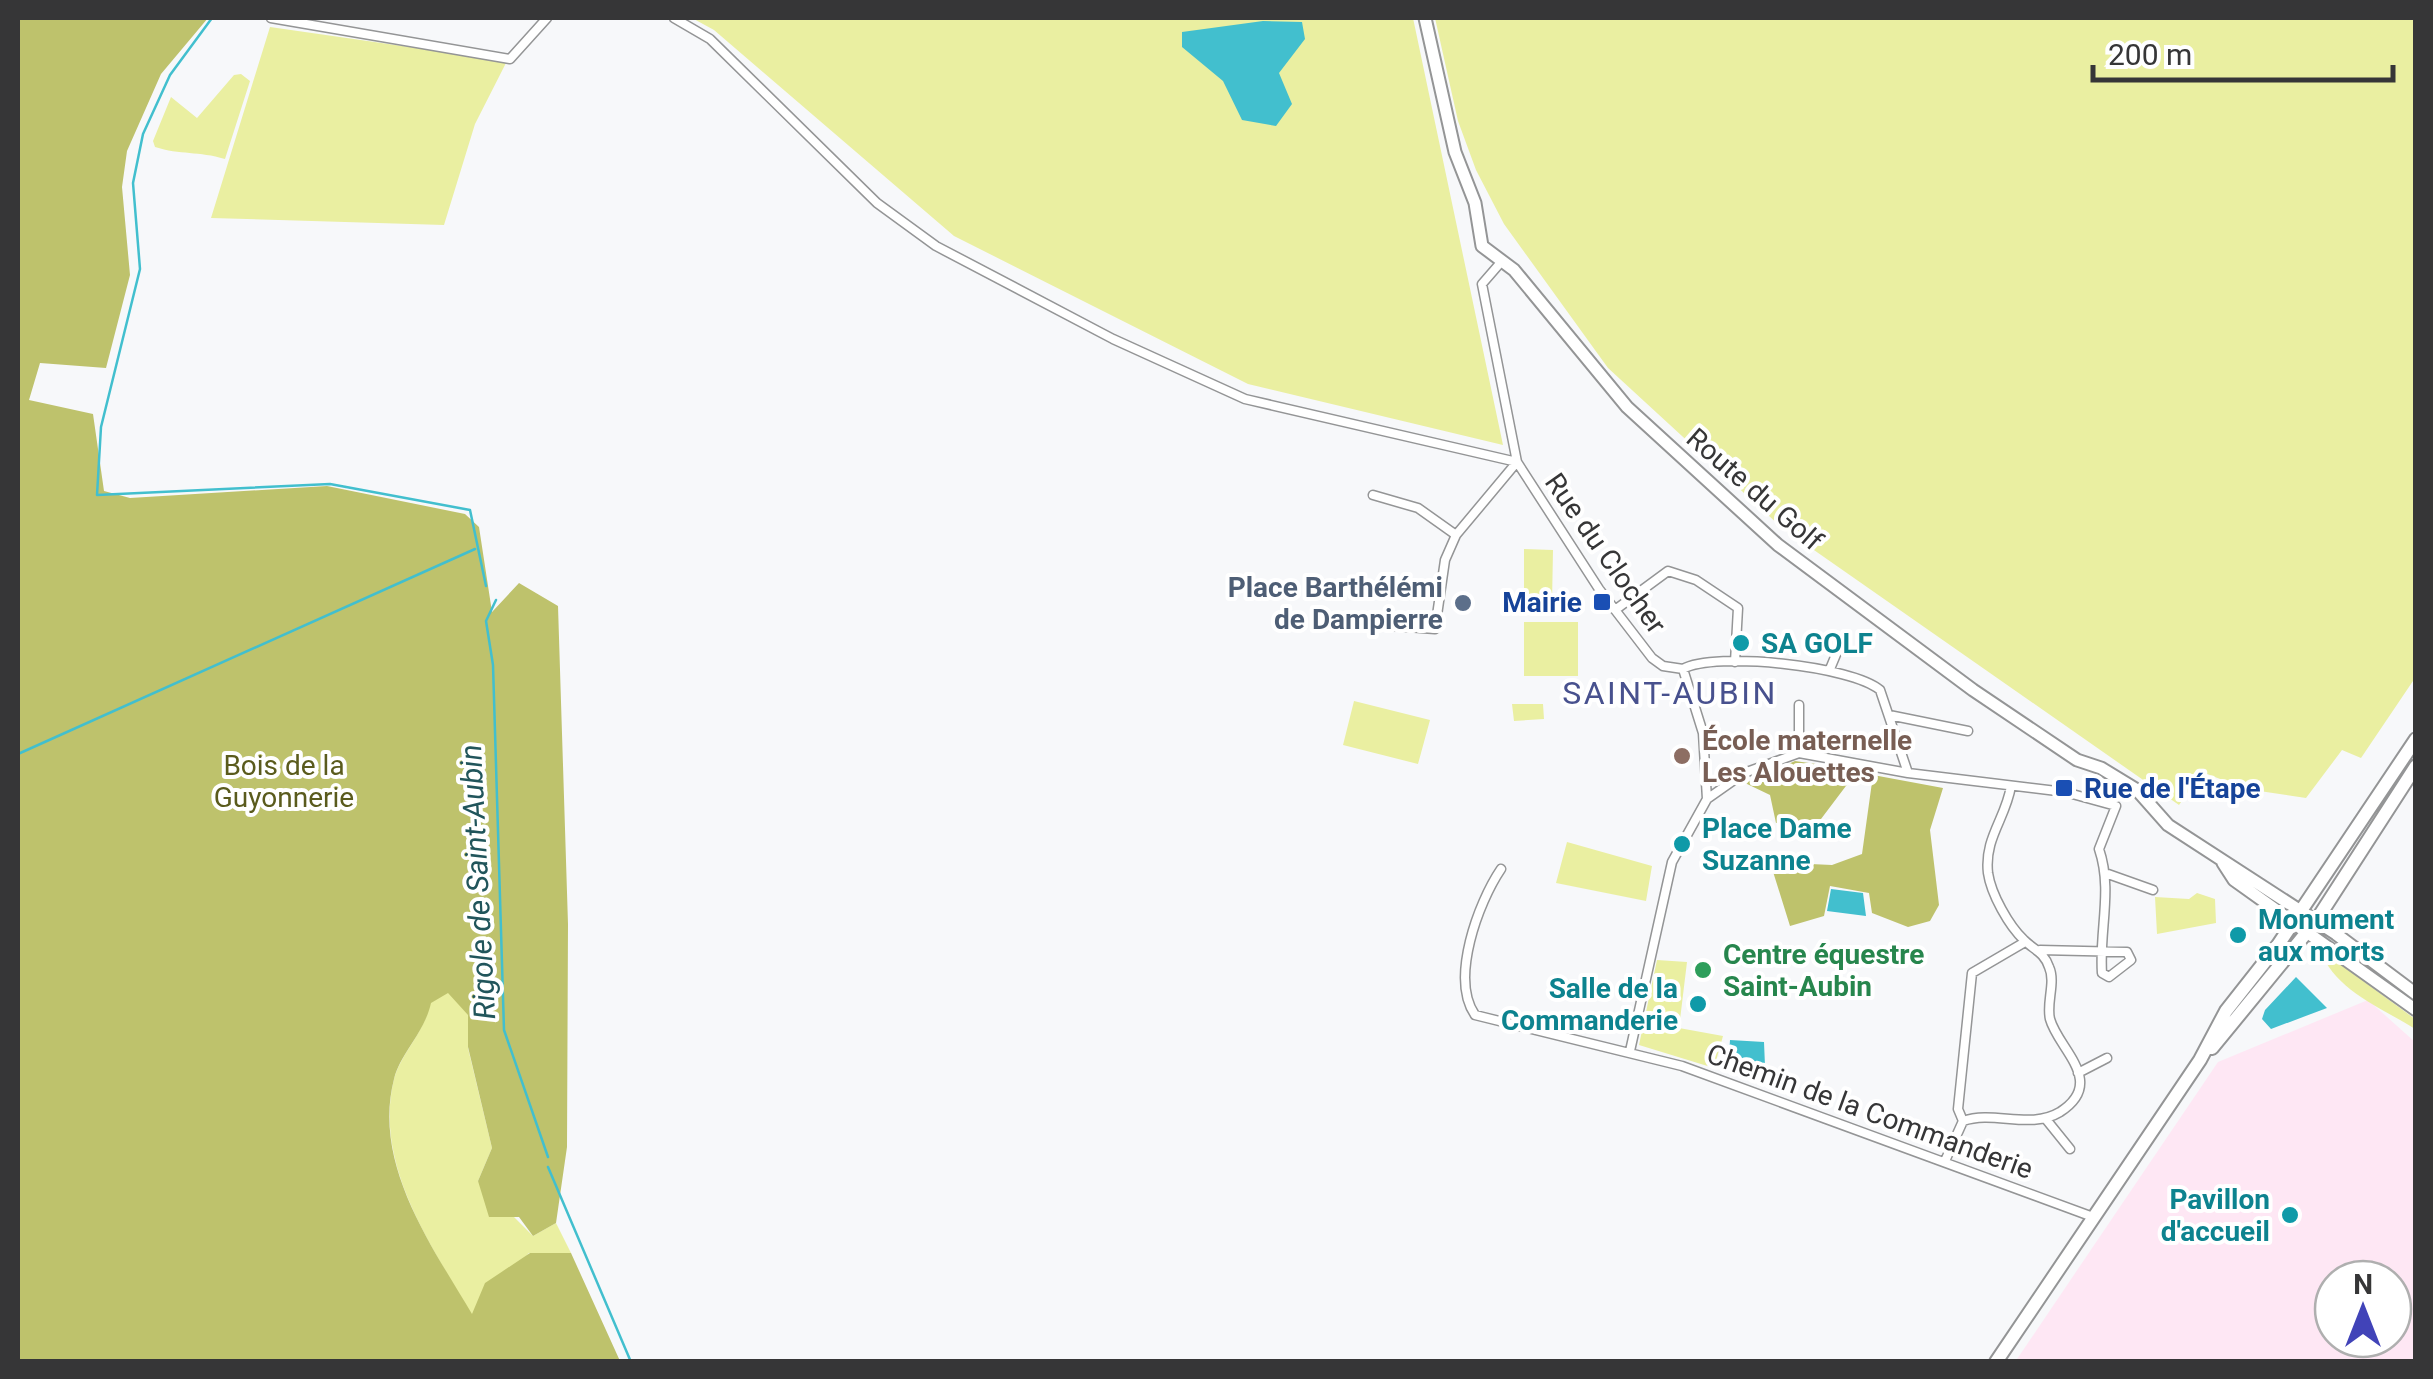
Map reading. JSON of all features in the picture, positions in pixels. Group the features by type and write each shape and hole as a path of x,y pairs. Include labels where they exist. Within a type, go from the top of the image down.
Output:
{"main road":[{"path":"1996,1362 2200,1060 2226,1011 2416,739"},
{"path":"2200,1060 2250,1006 2316,921 2416,766"}],"street":[{"path":"271,18 510,59 547,18"},
{"path":"674,18 710,39 877,202 936,246 1114,339 1245,399 1517,462"},
{"name":"Route du Golf","path":"1425,18 1456,152 1475,203 1482,246 1514,270 1627,407 1778,545 2012,717 2078,760 2123,782 2148,801 2168,825 2223,863 2234,880 2296,916 2316,921 2416,994"},
{"path":"1502,262 1482,284 1517,462"},
{"path":"1352,624 1435,629 1445,560 1456,535 1517,462"},
{"name":"Rue du Clocher","path":"1517,462 1615,610 1652,658 1663,666 1683,669"},
{"path":"1373,496 1418,508 1456,535"},
{"path":"1615,610 1668,571 1696,580 1738,608 1735,662"},
{"path":"1830,670 1842,640"},
{"path":"1707,799 1703,733 1683,669 1694,663 1735,662 1830,670 1874,686 1889,715 1908,774"},
{"path":"1799,754 1800,705"},
{"path":"1889,715 1968,731"},
{"path":"1630,1052 1672,862 1707,799 1744,773 1799,754 1908,774 2011,786 2106,802 2117,811 2099,849 2108,874 2100,952 2102,973 2110,977 2131,960 2128,952 2100,952 2040,950 2025,942 1998,898 1988,868 1991,832 2011,786"},
{"path":"2106,802 2123,782"},
{"name":"Chemin de la Commanderie","path":"1501,870 1488,888 1461,980 1465,1001 1474,1014 1630,1052 1747,1088 2092,1218"},
{"path":"2108,874 2153,890"},
{"name":"Route du Golf","path":"2296,916 2306,933 2416,1010"},
{"path":"1945,1161 1963,1121 1958,1109 1972,973 2025,942"},
{"path":"1963,1121 2044,1118 2068,1106 2076,1094 2078,1073 2049,1017 2051,970 2040,950"},
{"path":"2078,1073 2107,1058"},
{"path":"2044,1118 2070,1148"}],"shaded area":[{"path":"2368,1000 2415,1042 2415,1361 2015,1362 2218,1062"}],"green space":[{"name":"Bois de la Guyonnerie","path":"18,18 208,18 161,74 127,151 122,187 130,275 106,368 40,363 29,400 93,414 104,491 130,498 327,486 465,514 479,527 492,612 519,583 558,606 568,924 567,1147 556,1223 533,1236 519,1217 489,1217 478,1181 492,1148 468,1047 468,1015 448,993 431,1003 397,1069 389,1111 391,1142 410,1203 472,1314 485,1283 530,1253 571,1253 620,1361 18,1361"},
{"path":"692,18 1413,18 1503,445 1248,384 954,236 714,30"},
{"path":"1435,18 2415,18 2415,678 2361,758 2342,750 2306,798 2246,789 2202,772 2179,805 1781,527 1608,368 1504,224 1476,170 1458,121"},
{"path":"270,27 507,61 475,124 444,225 211,218"},
{"path":"241,74 250,81 225,159 155,147 153,141 171,97 197,118 234,75"},
{"path":"1524,549 1553,550 1552,603 1524,602"},
{"path":"1524,622 1578,622 1578,676 1524,676"},
{"path":"1354,701 1430,720 1418,764 1343,745"},
{"path":"1512,704 1543,704 1544,719 1514,721"},
{"path":"1795,761 1858,770 1821,819 1776,823 1770,795 1745,783"},
{"path":"1873,775 1943,788 1930,830 1939,905 1930,921 1908,927 1872,913 1869,893 1830,886 1824,916 1790,926 1770,862 1832,865 1862,854"},
{"path":"1567,842 1652,866 1646,901 1556,883"},
{"path":"2197,893 2215,899 2216,923 2157,934 2155,897 2189,899"},
{"path":"2321,950 2415,1019 2415,1029 2347,987 2327,964"},
{"path":"1657,960 1687,962 1679,1028 1723,1036 1714,1068 1639,1045"},
{"path":"448,992 468,1014 468,1048 492,1148 478,1181 533,1236 556,1223 571,1253 529,1253 472,1316 410,1204 392,1142 390,1111 397,1070 430,1003"}],"water":[{"path":"1263,21 1302,22 1305,39 1279,73 1292,104 1276,126 1242,120 1223,81 1182,47 1182,32"},
{"path":"1831,889 1863,893 1866,916 1827,911"},
{"path":"2296,977 2327,1008 2271,1029 2262,1019 2265,1010"},
{"path":"1730,1040 1764,1042 1765,1066 1754,1074 1728,1069"}],"waterway":[{"name":"Rigole de Saint-Aubin","path":"212,18 170,75 143,134 133,183 140,269 101,427 97,495 330,484 470,510 486,586"},
{"path":"18,754 475,549"},
{"name":"Rigole de Saint-Aubin","path":"496,600 486,621 493,665 504,1030 548,1157"},
{"name":"Rigole de Saint-Aubin","path":"548,1167 631,1362"}],"place":[{"name":"Mairie","path":"1602,602"},
{"name":"Place Barthélémi de Dampierre","path":"1463,603"},
{"name":"SA GOLF","path":"1741,643"},
{"name":"École maternelle Les Alouettes","path":"1682,756"},
{"name":"Rue de l'Étape","path":"2064,788"},
{"name":"Place Dame Suzanne","path":"1682,844"},
{"name":"Monument aux morts","path":"2238,935"},
{"name":"Centre équestre Saint-Aubin","path":"1703,970"},
{"name":"Salle de la Commanderie","path":"1698,1004"},
{"name":"Pavillon d'accueil","path":"2290,1215"}],"district":[{"name":"SAINT-AUBIN","path":"1670,693"}]}
